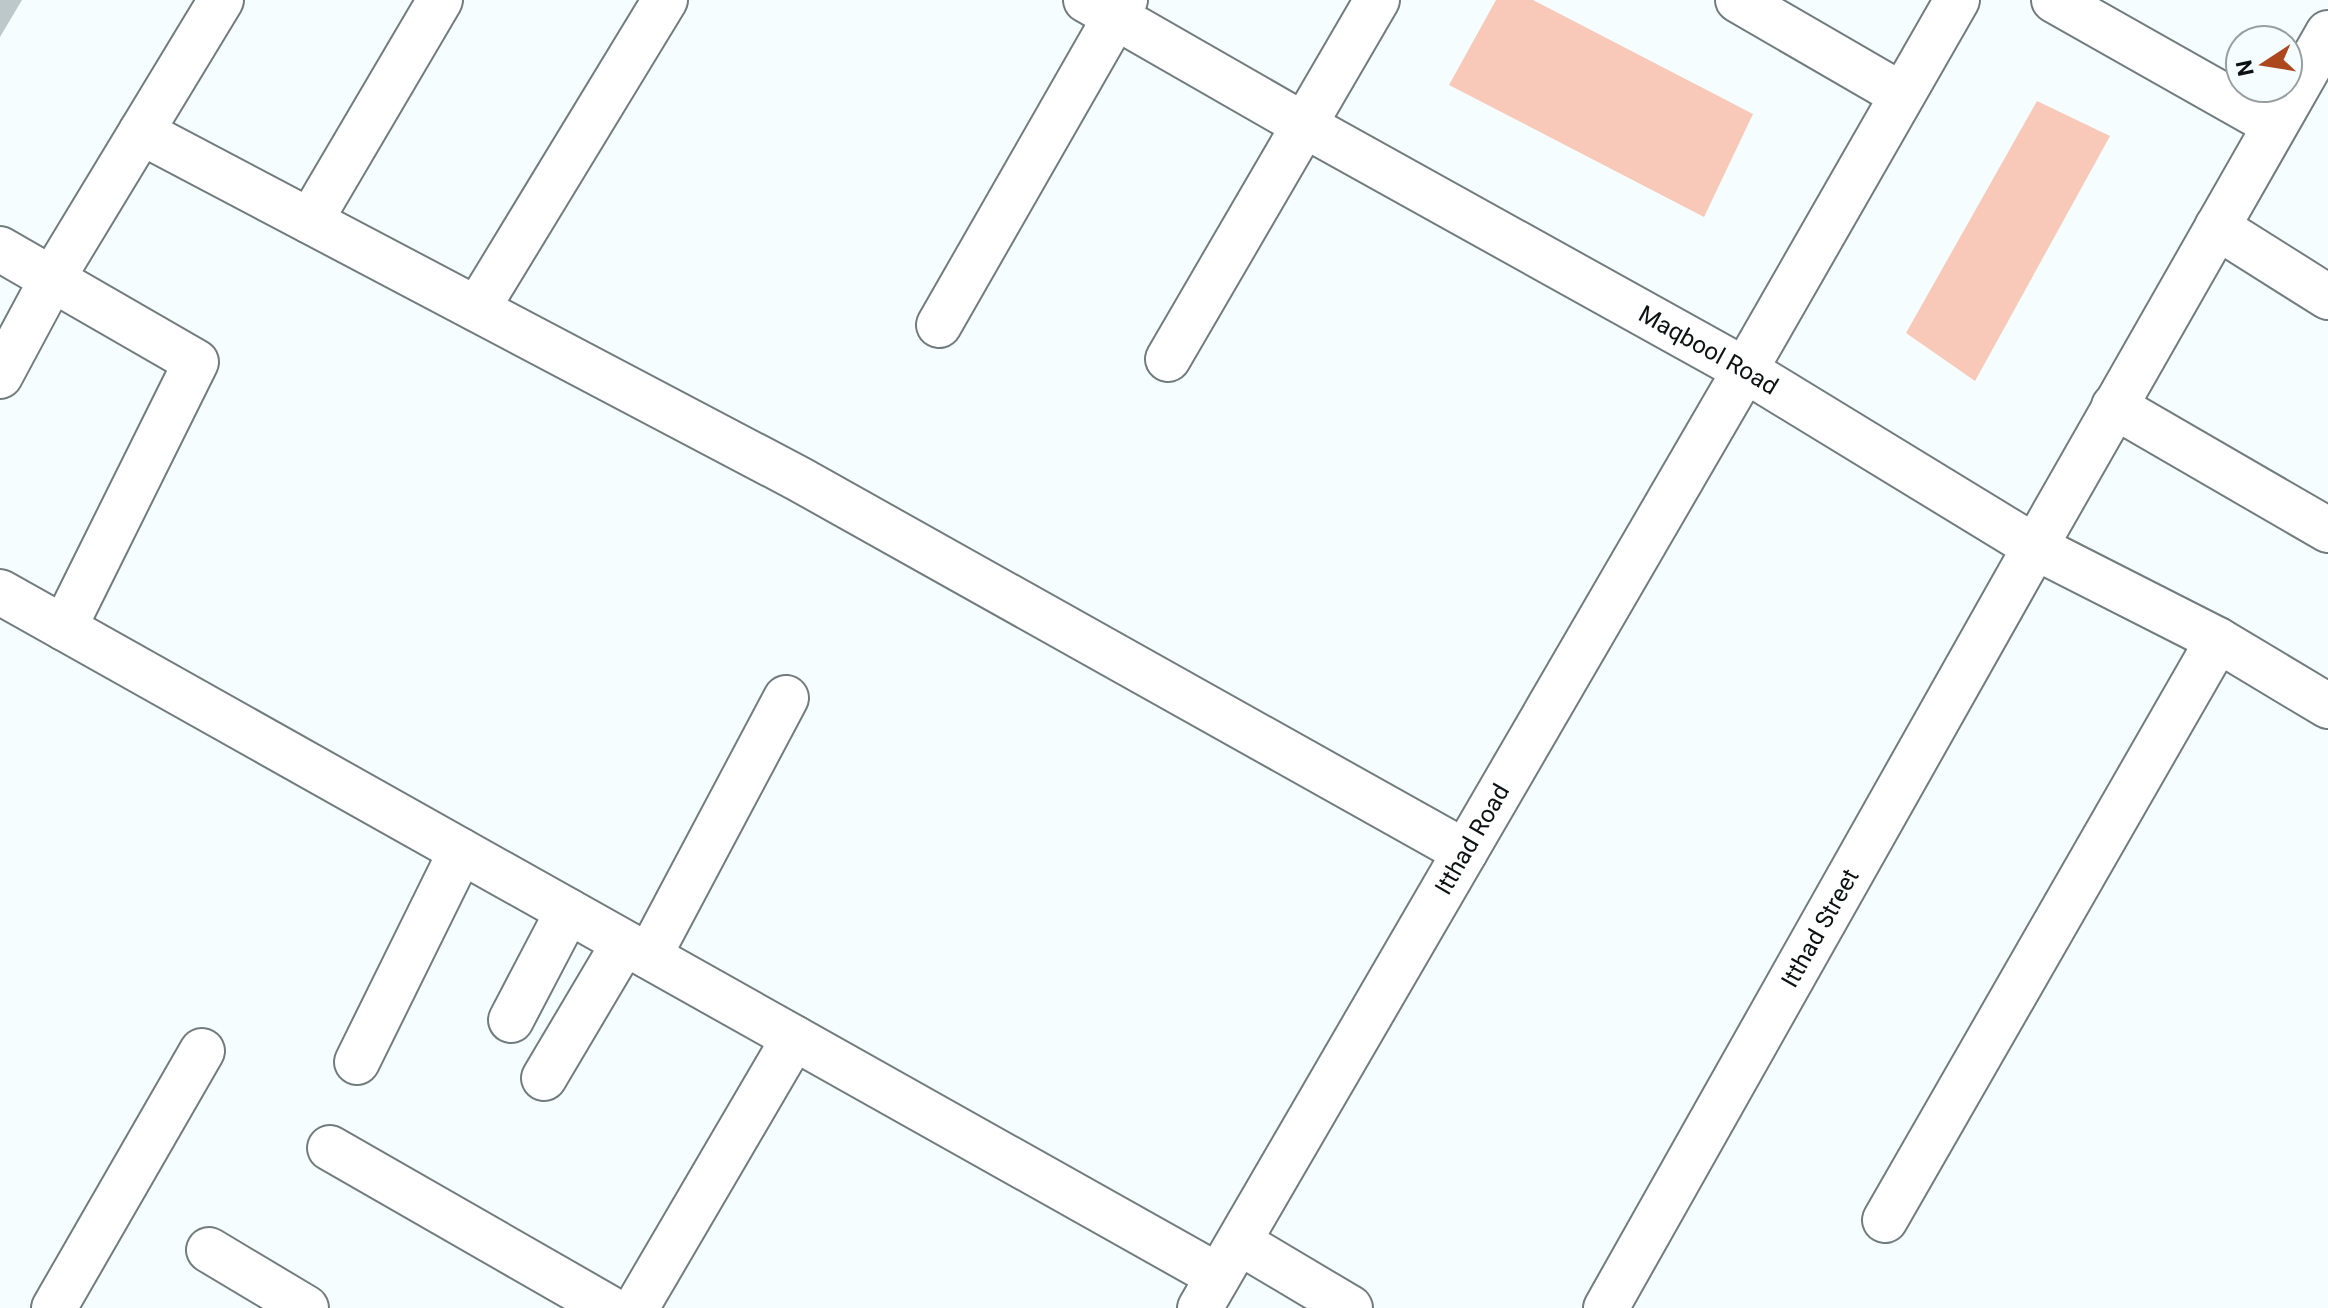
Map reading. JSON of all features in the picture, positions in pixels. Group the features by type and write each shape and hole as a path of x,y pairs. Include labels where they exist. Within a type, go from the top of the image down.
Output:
{"street":[{"path":"0,376 52,279 221,0"},
{"path":"310,221 440,0"},
{"path":"477,309 665,0"},
{"path":"1168,359 1377,0"},
{"path":"1738,0 1902,95"},
{"path":"2054,0 2275,125"},
{"name":"Itthad Road","path":"1219,1275 1745,370 1952,2"},
{"path":"939,325 1108,6"},
{"name":"Maqbool Road","path":"1108,6 1304,125 1745,370 2035,547 2218,640 2328,706"},
{"name":"Itthad Street","path":"1606,1308 2275,125 2314,89 2328,33"},
{"path":"141,132 799,479 1465,852"},
{"path":"2217,227 2328,297"},
{"path":"0,249 196,362 64,628"},
{"path":"2114,406 2328,530"},
{"path":"0,592 1219,1275 1350,1308"},
{"path":"1885,1220 2218,640"},
{"path":"544,1078 637,949 786,698"},
{"path":"357,1062 461,851"},
{"path":"511,1020 568,911"},
{"path":"636,1308 794,1038"},
{"path":"54,1308 202,1051"},
{"path":"330,1148 609,1308"},
{"path":"209,1250 306,1308"}],"shaded area":[{"path":"1496,0 1533,0 1753,114 1704,217 1449,85"},
{"path":"2037,101 2110,136 1975,381 1906,333"}],"building":[{"path":"0,0 22,0 0,37"}]}
